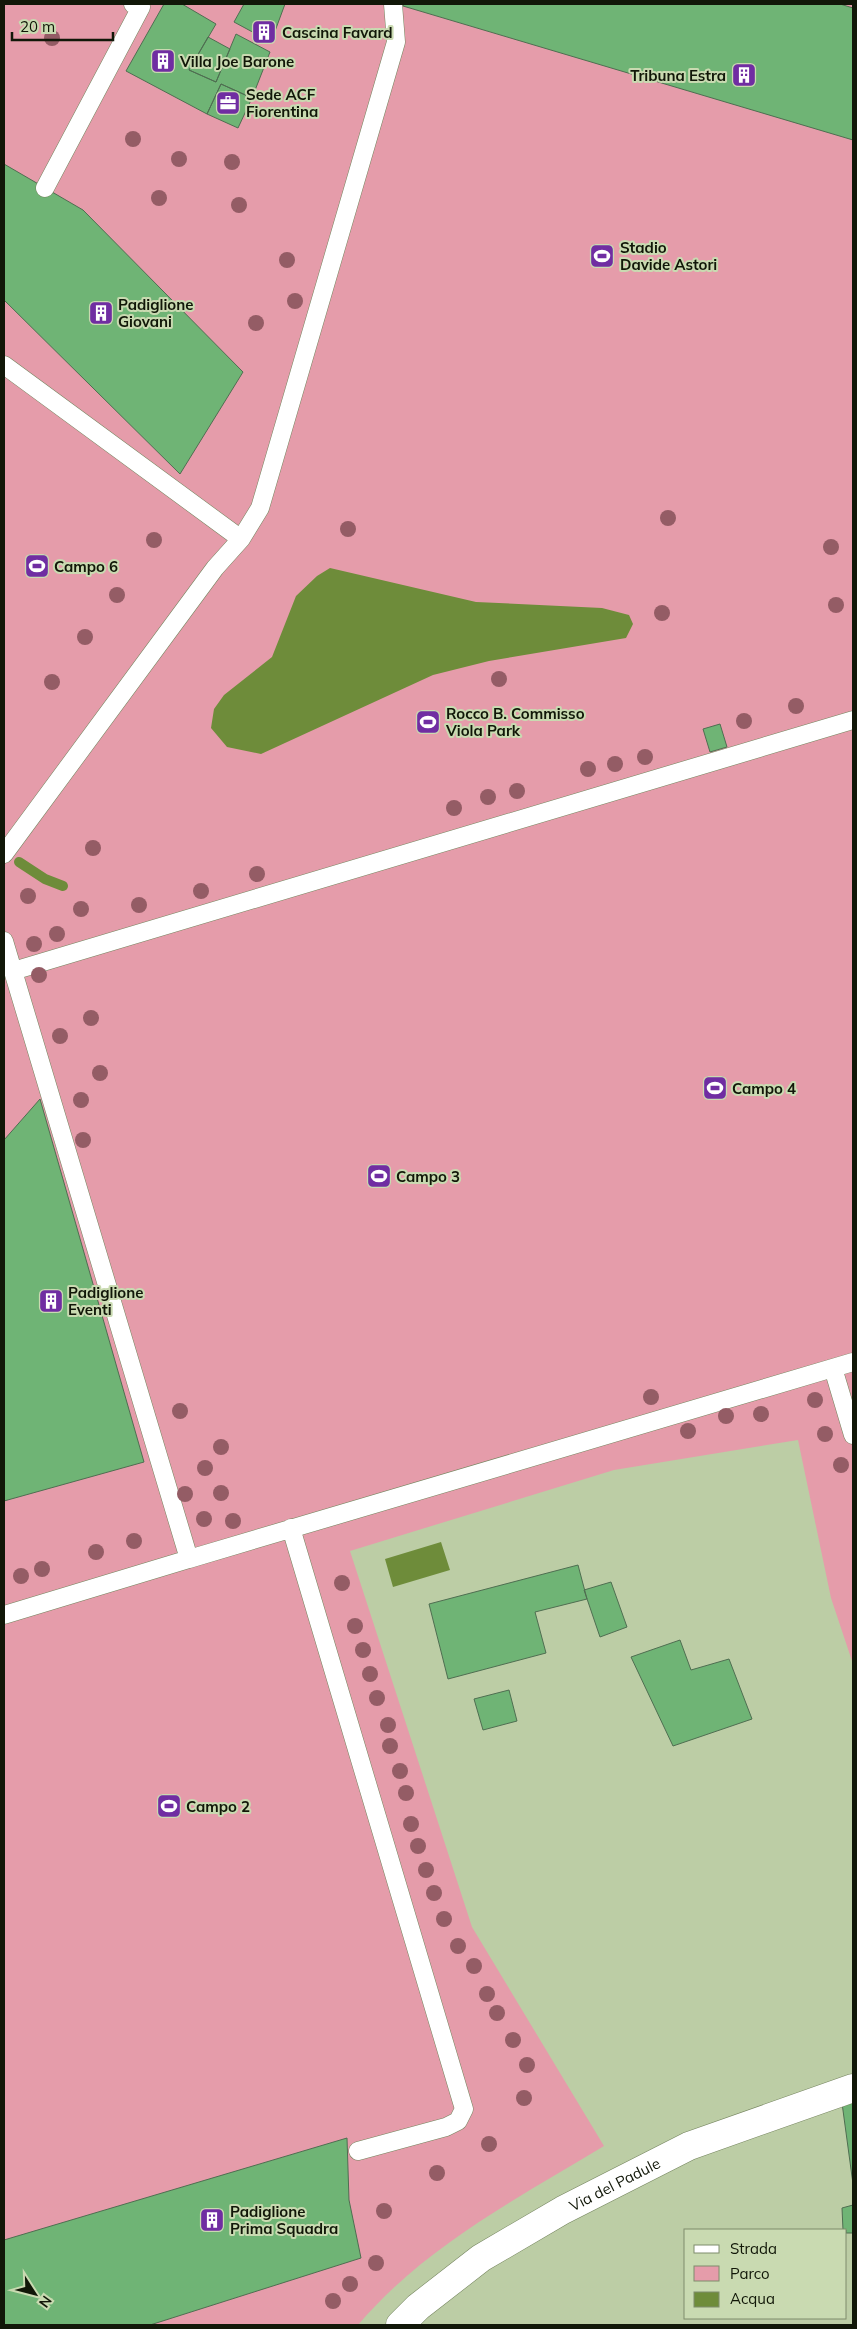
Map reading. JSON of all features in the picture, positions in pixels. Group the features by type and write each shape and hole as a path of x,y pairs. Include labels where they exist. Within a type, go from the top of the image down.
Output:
{"street":[{"name":"Via del Padule","path":"400,2325 448,2281 481,2258 563,2210 689,2146 853,2088"}],"lane":[{"path":"45,188 141,7 133,4"},
{"path":"4,854 215,568 242,539 260,508 396,42 393,4"},
{"path":"4,365 242,539"},
{"path":"13,972 853,720"},
{"path":"4,940 189,1558"},
{"path":"4,1615 189,1558 853,1362"},
{"path":"833,1368 853,1435"},
{"path":"291,1528 464,2109 458,2121 446,2127 358,2151"}],"green space":[{"name":"Rocco B. Commisso Viola Park","path":"4,4 853,4 853,1664 831,1598 798,1440 614,1470 350,1551 472,1927 604,2146 506,2205 442,2248 412,2271 358,2325 4,2325"}],"water":[{"path":"330,568 476,602 602,608 629,615 633,624 626,638 489,661 433,675 261,754 227,747 211,728 214,709 224,695 272,657 296,596 317,576"},
{"path":"441,1542 450,1570 393,1587 385,1559"}],"building":[{"name":"Villa Joe Barone","path":"164,4 182,4 216,24 189,70 216,82 236,34 270,52 252,98 221,84 207,114 126,71"},
{"name":"Cascina Favard","path":"244,4 285,4 271,42 234,22"},
{"name":"Tribuna Estra","path":"403,4 840,4 853,8 853,140 403,6"},
{"path":"208,37 230,49 216,82 189,70"},
{"path":"221,84 252,98 238,128 207,114"},
{"name":"Padiglione Giovani","path":"4,164 83,210 243,372 180,474 4,300"},
{"path":"720,724 727,747 710,752 703,729"},
{"name":"Padiglione Eventi","path":"40,1099 144,1462 4,1501 4,1140"},
{"path":"578,1565 587,1599 535,1612 546,1653 448,1679 429,1604"},
{"path":"611,1582 627,1627 600,1637 584,1590"},
{"path":"680,1640 691,1670 729,1659 752,1719 673,1746 631,1657"},
{"path":"509,1690 517,1721 483,1730 474,1699"},
{"path":"853,2101 853,2184 842,2103"},
{"name":"Padiglione Prima Squadra","path":"347,2138 349,2200 361,2258 150,2325 4,2325 4,2240"},
{"path":"853,2205 853,2233 847,2233 847,2229 843,2229 842,2208"}],"waterway":[{"path":"19,862 45,879 63,886"}],"place":[{"name":"Cascina Favard","path":"264,32"},
{"name":"Villa Joe Barone","path":"163,61"},
{"name":"Tribuna Estra","path":"744,75"},
{"name":"Sede ACF Fiorentina","path":"228,103"},
{"name":"Stadio Davide Astori","path":"602,256"},
{"name":"Padiglione Giovani","path":"101,313"},
{"name":"Campo 6","path":"37,566"},
{"name":"Rocco B. Commisso Viola Park","path":"428,722"},
{"name":"Campo 4","path":"715,1088"},
{"name":"Campo 3","path":"379,1176"},
{"name":"Padiglione Eventi","path":"51,1301"},
{"name":"Campo 2","path":"169,1806"},
{"name":"Padiglione Prima Squadra","path":"212,2220"}]}
